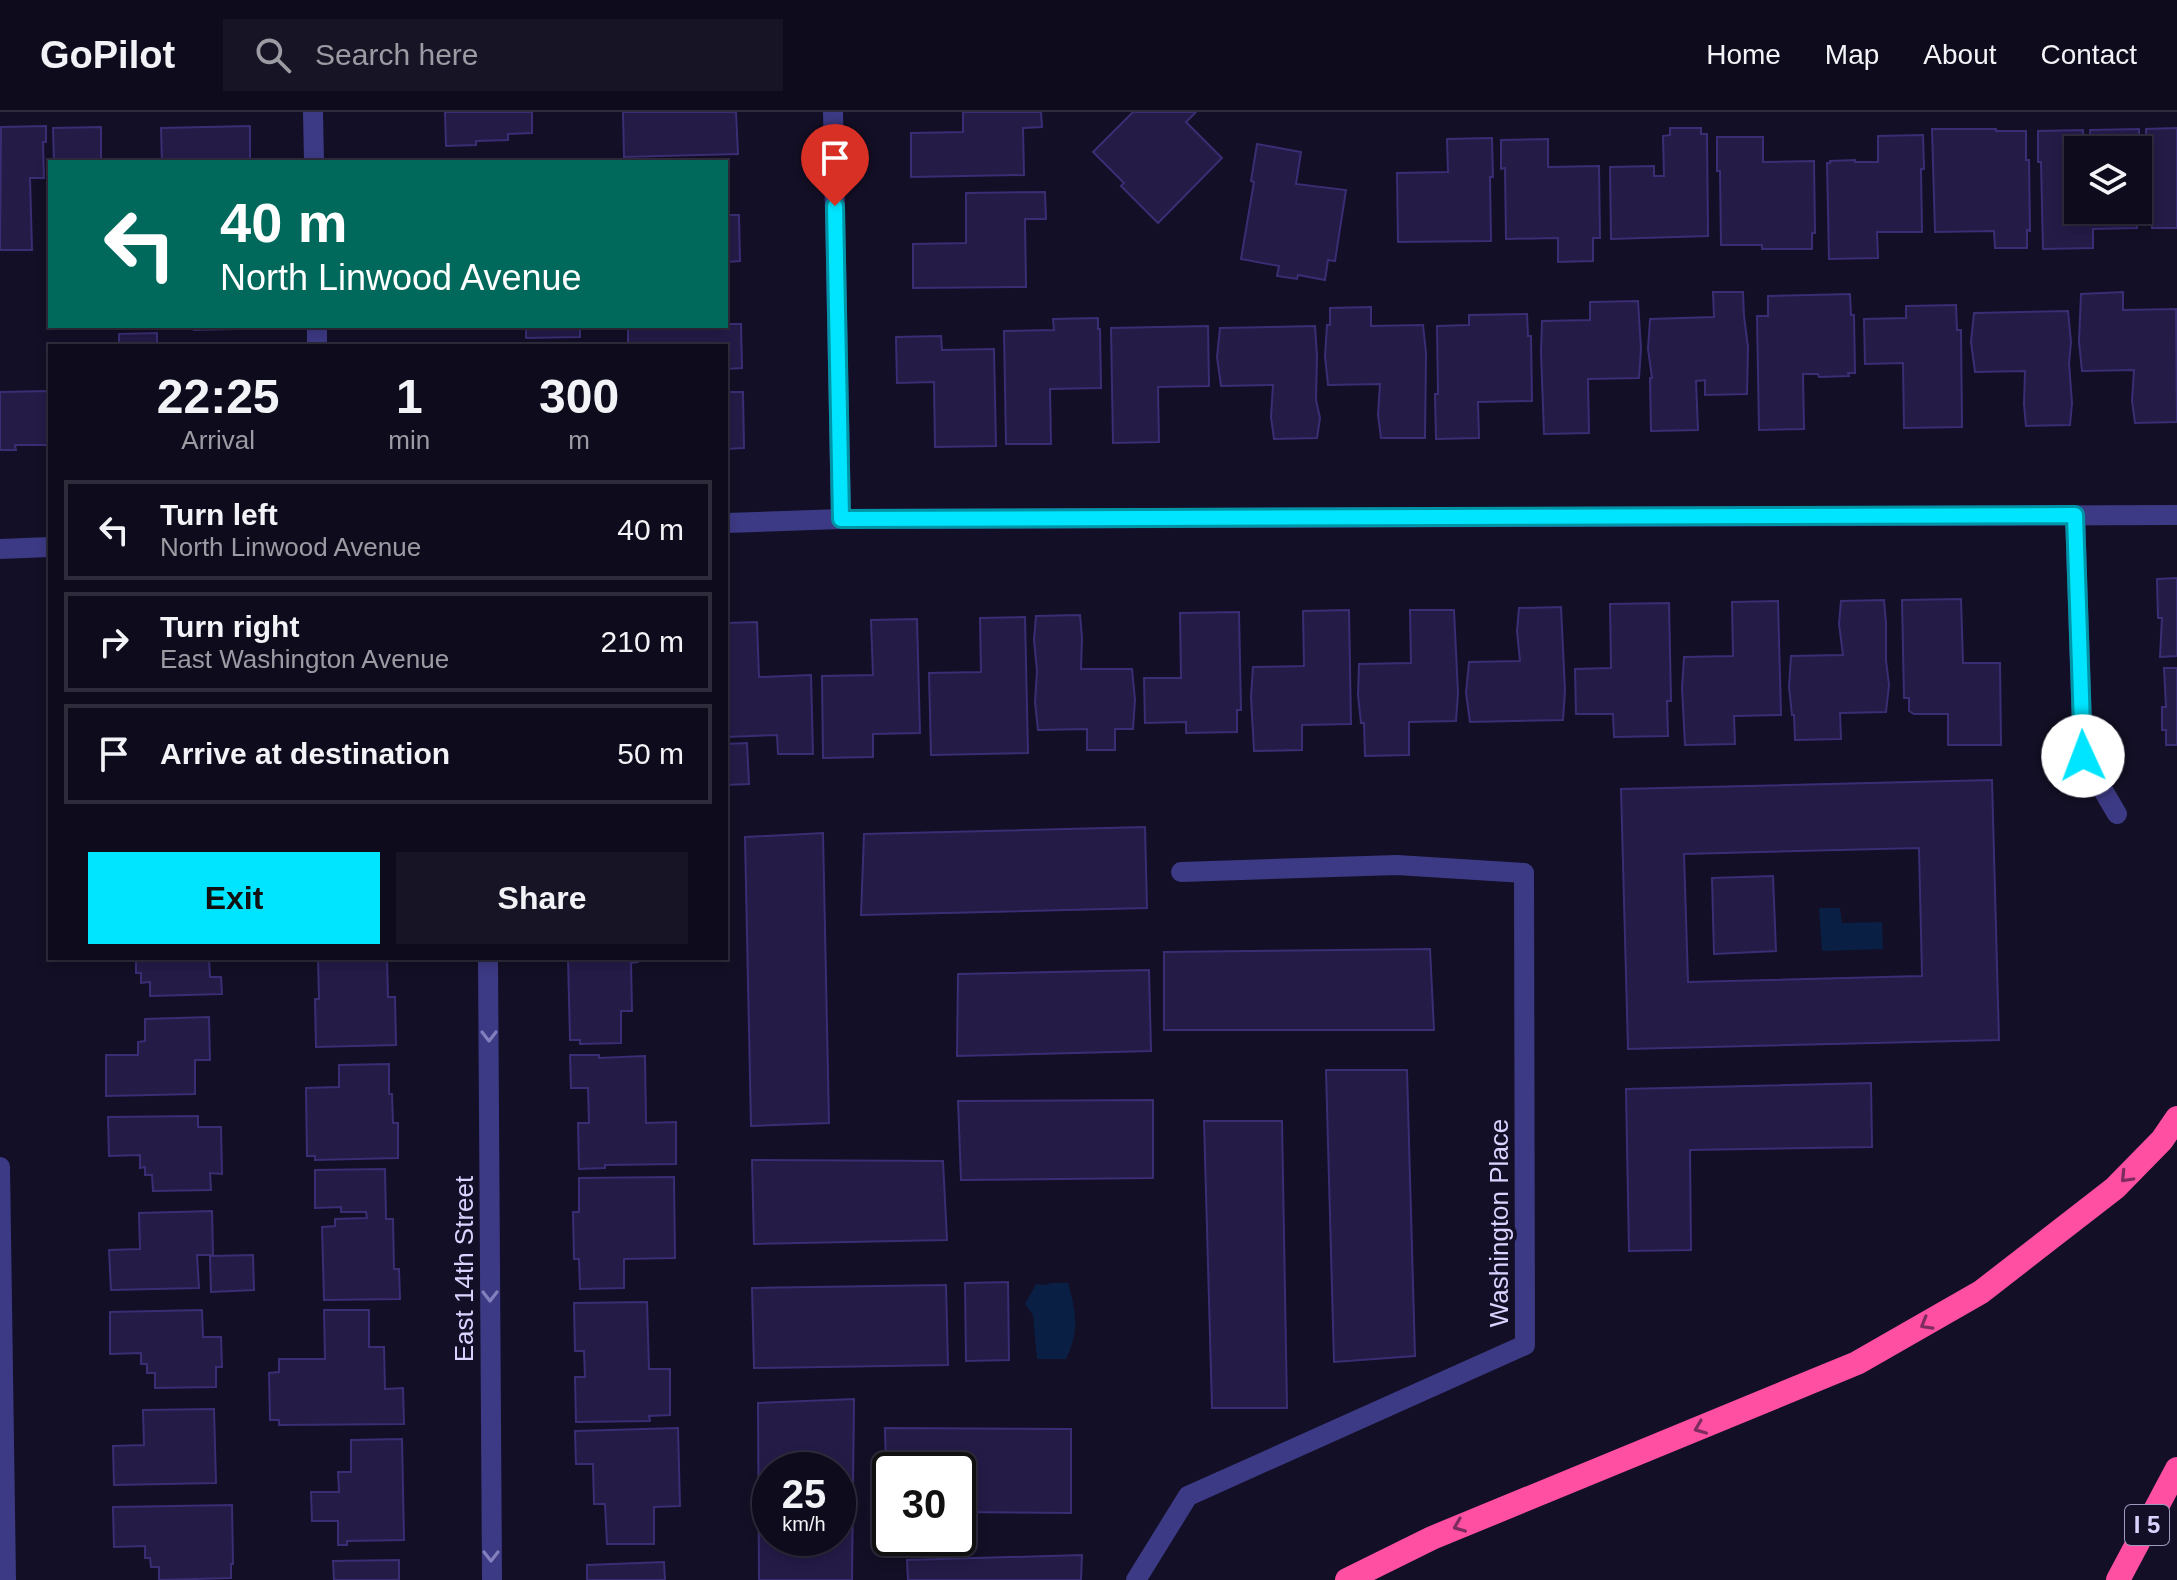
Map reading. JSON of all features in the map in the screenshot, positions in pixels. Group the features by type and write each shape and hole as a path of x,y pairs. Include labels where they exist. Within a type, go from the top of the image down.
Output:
{"highway":[{"path":"1347,1580 1432,1538 1857,1363 1993,1284 2115,1188 2162,1140 2177,1118"},
{"name":"I 5","path":"2118,1580 2177,1469"}],"street":[{"path":"313,112 314,160"},
{"path":"833,112 841,519"},
{"path":"2075,515 2083,756 2117,814"},
{"path":"728,523 841,519 2177,515"},
{"path":"0,549 48,547"},
{"name":"Washington Place","path":"1136,1580 1188,1496 1525,1345 1524,873 1397,865 1181,872"},
{"name":"East 14th Street","path":"488,960 492,1580"},
{"path":"0,1167 6,1580"}],"water":[{"path":"1819,908 1840,908 1842,923 1882,922 1883,949 1822,951"},
{"path":"1068,1283 1073,1303 1075,1330 1066,1359 1037,1359 1033,1315 1025,1304 1036,1284"}],"building":[{"path":"445,112 532,112 532,133 508,134 508,140 476,141 476,145 446,146"},
{"path":"623,112 736,112 738,154 624,157"},
{"path":"963,112 1041,112 1042,127 1023,128 1024,175 911,177 911,133 963,132"},
{"path":"1133,112 1196,112 1186,122 1222,158 1158,223 1093,152"},
{"path":"46,126 44,178 30,178 32,250 0,250 1,127"},
{"path":"250,126 250,160 162,160 161,128"},
{"path":"101,127 101,160 54,160 53,128"},
{"path":"1670,128 1701,128 1701,134 1707,134 1708,236 1611,239 1610,167 1654,166 1654,176 1664,176 1663,136 1670,135"},
{"path":"2177,128 2177,228 2152,228 2152,136 2146,136 2146,129"},
{"path":"1932,129 2026,131 2030,231 2027,230 2027,248 1995,248 1994,231 1935,232"},
{"path":"2139,129 2139,136 2090,136 2090,130"},
{"path":"2083,130 2083,136 2064,136 2064,224 2137,224 2137,228 2093,229 2093,248 2043,249 2038,131"},
{"path":"1923,135 1922,232 1877,232 1878,258 1829,259 1827,163 1855,160 1878,162 1878,136"},
{"path":"1717,137 1763,137 1763,162 1814,161 1815,233 1812,233 1812,249 1721,245"},
{"path":"1492,138 1491,241 1398,242 1397,173 1448,172 1447,139"},
{"path":"1548,139 1548,167 1599,166 1600,238 1593,238 1593,261 1558,262 1558,238 1506,239 1505,168 1501,169 1501,140"},
{"path":"1257,144 1301,152 1296,184 1346,190 1335,261 1328,260 1325,280 1298,275 1297,279 1277,276 1279,266 1241,259"},
{"path":"1045,192 1046,219 1025,219 1026,287 913,288 913,244 966,243 966,193"},
{"path":"728,215 739,215 740,261 728,262"},
{"path":"1713,292 1743,292 1748,347 1747,394 1705,395 1705,380 1696,381 1698,430 1651,431 1650,319 1714,317"},
{"path":"2123,292 2123,310 2176,309 2177,422 2135,423 2132,401 2134,370 2082,371 2079,342 2081,294"},
{"path":"1850,294 1851,315 1854,315 1855,373 1819,377 1818,374 1803,374 1804,429 1759,430 1757,316 1768,316 1768,296"},
{"path":"1638,301 1639,378 1588,379 1589,433 1544,434 1542,321 1590,320 1590,302"},
{"path":"1956,305 1957,330 1961,330 1962,427 1904,428 1903,363 1865,364 1864,319 1906,318 1906,306"},
{"path":"1371,307 1371,326 1423,325 1426,353 1425,438 1381,438 1378,415 1380,384 1328,385 1325,356 1330,308"},
{"path":"2068,311 2071,342 2070,425 2026,426 2025,371 1975,372 1971,342 1974,313"},
{"path":"1527,314 1528,336 1531,336 1532,401 1478,402 1479,438 1436,439 1437,326 1469,325 1469,315"},
{"path":"1098,318 1101,388 1050,389 1051,444 1006,444 1004,331 1054,330 1053,319"},
{"path":"728,324 741,324 742,368 728,369 728,344 628,344 628,328 728,328"},
{"path":"1208,326 1209,386 1158,387 1159,442 1113,443 1111,328"},
{"path":"1315,326 1316,400 1320,418 1317,438 1274,439 1271,417 1273,385 1221,386 1217,357 1220,328"},
{"path":"194,328 236,328 236,329"},
{"path":"526,328 580,328 580,337 526,338"},
{"path":"157,333 157,344 119,344 119,334"},
{"path":"941,336 942,350 994,349 996,446 935,447 934,382 897,383 896,337"},
{"path":"48,391 48,445 15,445 16,450 0,450 0,392"},
{"path":"728,392 743,392 744,448 728,449"},
{"path":"2177,578 2177,656 2160,657 2162,618 2158,618 2157,579"},
{"path":"1961,599 1963,663 2000,663 2001,745 1948,745 1948,714 1914,714 1909,711 1909,698 1904,698 1902,600"},
{"path":"1884,600 1889,685 1886,712 1840,713 1841,739 1795,740 1789,687 1791,656 1843,655 1839,624 1841,601"},
{"path":"1778,601 1781,715 1734,716 1735,744 1685,745 1684,657 1733,656 1732,602"},
{"path":"1669,603 1671,701 1667,701 1668,736 1614,737 1613,714 1576,714 1575,669 1611,668 1610,604"},
{"path":"1561,607 1565,691 1563,720 1470,722 1466,693 1469,662 1520,661 1517,631 1519,608"},
{"path":"1349,610 1351,724 1302,725 1302,750 1254,751 1253,667 1304,666 1303,611"},
{"path":"1410,610 1454,610 1458,693 1456,721 1409,722 1409,755 1365,756 1364,723 1361,723 1358,695 1359,664 1411,663"},
{"path":"1239,612 1241,710 1237,710 1237,732 1186,733 1186,722 1145,723 1144,678 1181,678 1180,613"},
{"path":"1080,615 1081,669 1132,669 1135,700 1133,729 1115,729 1115,750 1087,750 1087,729 1038,730 1035,702 1036,616"},
{"path":"1025,617 1028,753 931,755 929,673 981,672 980,618"},
{"path":"917,619 920,733 873,734 873,757 823,758 822,676 873,675 871,620"},
{"path":"757,622 759,677 811,675 813,754 778,754 777,735 728,737 728,623"},
{"path":"2164,668 2177,668 2177,745 2166,745 2166,730 2162,730 2162,707 2166,707"},
{"path":"747,743 749,784 728,785 728,744"},
{"path":"1992,780 1999,1040 1628,1049 1621,789","holes":["1919,848 1922,976 1688,982 1684,854"]},
{"path":"1145,827 1147,908 861,915 864,834"},
{"path":"823,833 829,1123 751,1126 745,837"},
{"path":"1773,876 1776,951 1714,954 1712,878"},
{"path":"1430,949 1434,1030 1164,1030 1164,952"},
{"path":"209,960 210,977 221,977 222,994 150,996 150,982 141,983 141,973 136,973 136,961 104,961"},
{"path":"318,960 387,960 388,997 395,997 396,1045 316,1047 315,999 319,999"},
{"path":"568,960 638,960 631,963 632,1011 621,1011 621,1043 580,1044 580,1040 570,1040"},
{"path":"1149,970 1151,1051 957,1056 958,974"},
{"path":"209,1017 210,1060 195,1060 195,1094 106,1096 106,1055 138,1055 138,1042 145,1041 145,1019"},
{"path":"570,1055 599,1055 599,1058 645,1056 646,1123 676,1122 676,1164 605,1165 605,1168 579,1169 578,1123 589,1123 588,1088 571,1088"},
{"path":"389,1064 393,1123 398,1123 398,1158 315,1160 315,1156 307,1156 306,1088 339,1087 339,1065"},
{"path":"1326,1070 1407,1070 1415,1356 1334,1362"},
{"path":"1871,1083 1872,1147 1690,1150 1691,1250 1629,1251 1626,1089"},
{"path":"1153,1100 1153,1178 961,1180 958,1101"},
{"path":"198,1116 198,1127 221,1127 222,1174 210,1173 211,1190 153,1191 152,1175 145,1175 145,1167 140,1168 140,1155 109,1156 108,1117"},
{"path":"1204,1121 1282,1121 1287,1408 1212,1408"},
{"path":"752,1160 943,1161 947,1240 754,1244"},
{"path":"385,1169 386,1219 393,1219 394,1269 399,1269 400,1299 324,1300 322,1227 335,1226 335,1219 367,1218 366,1212 341,1212 341,1207 315,1208 315,1170"},
{"path":"674,1177 675,1258 624,1259 624,1288 580,1289 579,1259 574,1259 573,1212 579,1212 579,1178"},
{"path":"212,1211 213,1255 197,1255 199,1288 111,1290 109,1250 140,1249 139,1213"},
{"path":"253,1255 254,1290 211,1292 210,1256"},
{"path":"1008,1282 1009,1360 966,1361 965,1283"},
{"path":"946,1285 948,1365 754,1368 752,1288"},
{"path":"647,1302 649,1369 670,1369 670,1415 649,1416 650,1421 576,1422 575,1377 585,1377 584,1351 575,1351 574,1303"},
{"path":"202,1310 203,1337 221,1337 222,1367 216,1367 216,1387 155,1388 155,1373 147,1373 147,1364 141,1364 141,1353 110,1354 110,1312"},
{"path":"324,1310 369,1310 369,1347 384,1347 385,1389 403,1388 404,1424 279,1425 279,1420 270,1420 269,1373 279,1372 279,1359 325,1359"},
{"path":"854,1399 853,1452 758,1452 758,1403"},
{"path":"214,1409 216,1483 114,1485 113,1446 144,1445 143,1410"},
{"path":"678,1428 680,1506 654,1507 654,1544 607,1544 605,1504 594,1504 593,1464 576,1464 575,1431"},
{"path":"885,1428 1071,1429 1071,1513 976,1512 976,1452 886,1452"},
{"path":"402,1439 404,1540 347,1541 347,1545 338,1545 338,1521 312,1521 311,1492 339,1492 338,1472 351,1472 351,1440"},
{"path":"232,1505 231,1578 159,1580 159,1567 151,1567 150,1558 145,1558 145,1546 114,1547 113,1507"},
{"path":"1082,1555 1081,1580 908,1580 907,1560"},
{"path":"759,1556 852,1556 852,1580 759,1580"},
{"path":"399,1560 399,1580 334,1580 333,1561"},
{"path":"664,1562 665,1580 587,1580 587,1565"}],"route":[{"path":"835,206 841,519 2075,515 2083,756"}]}
